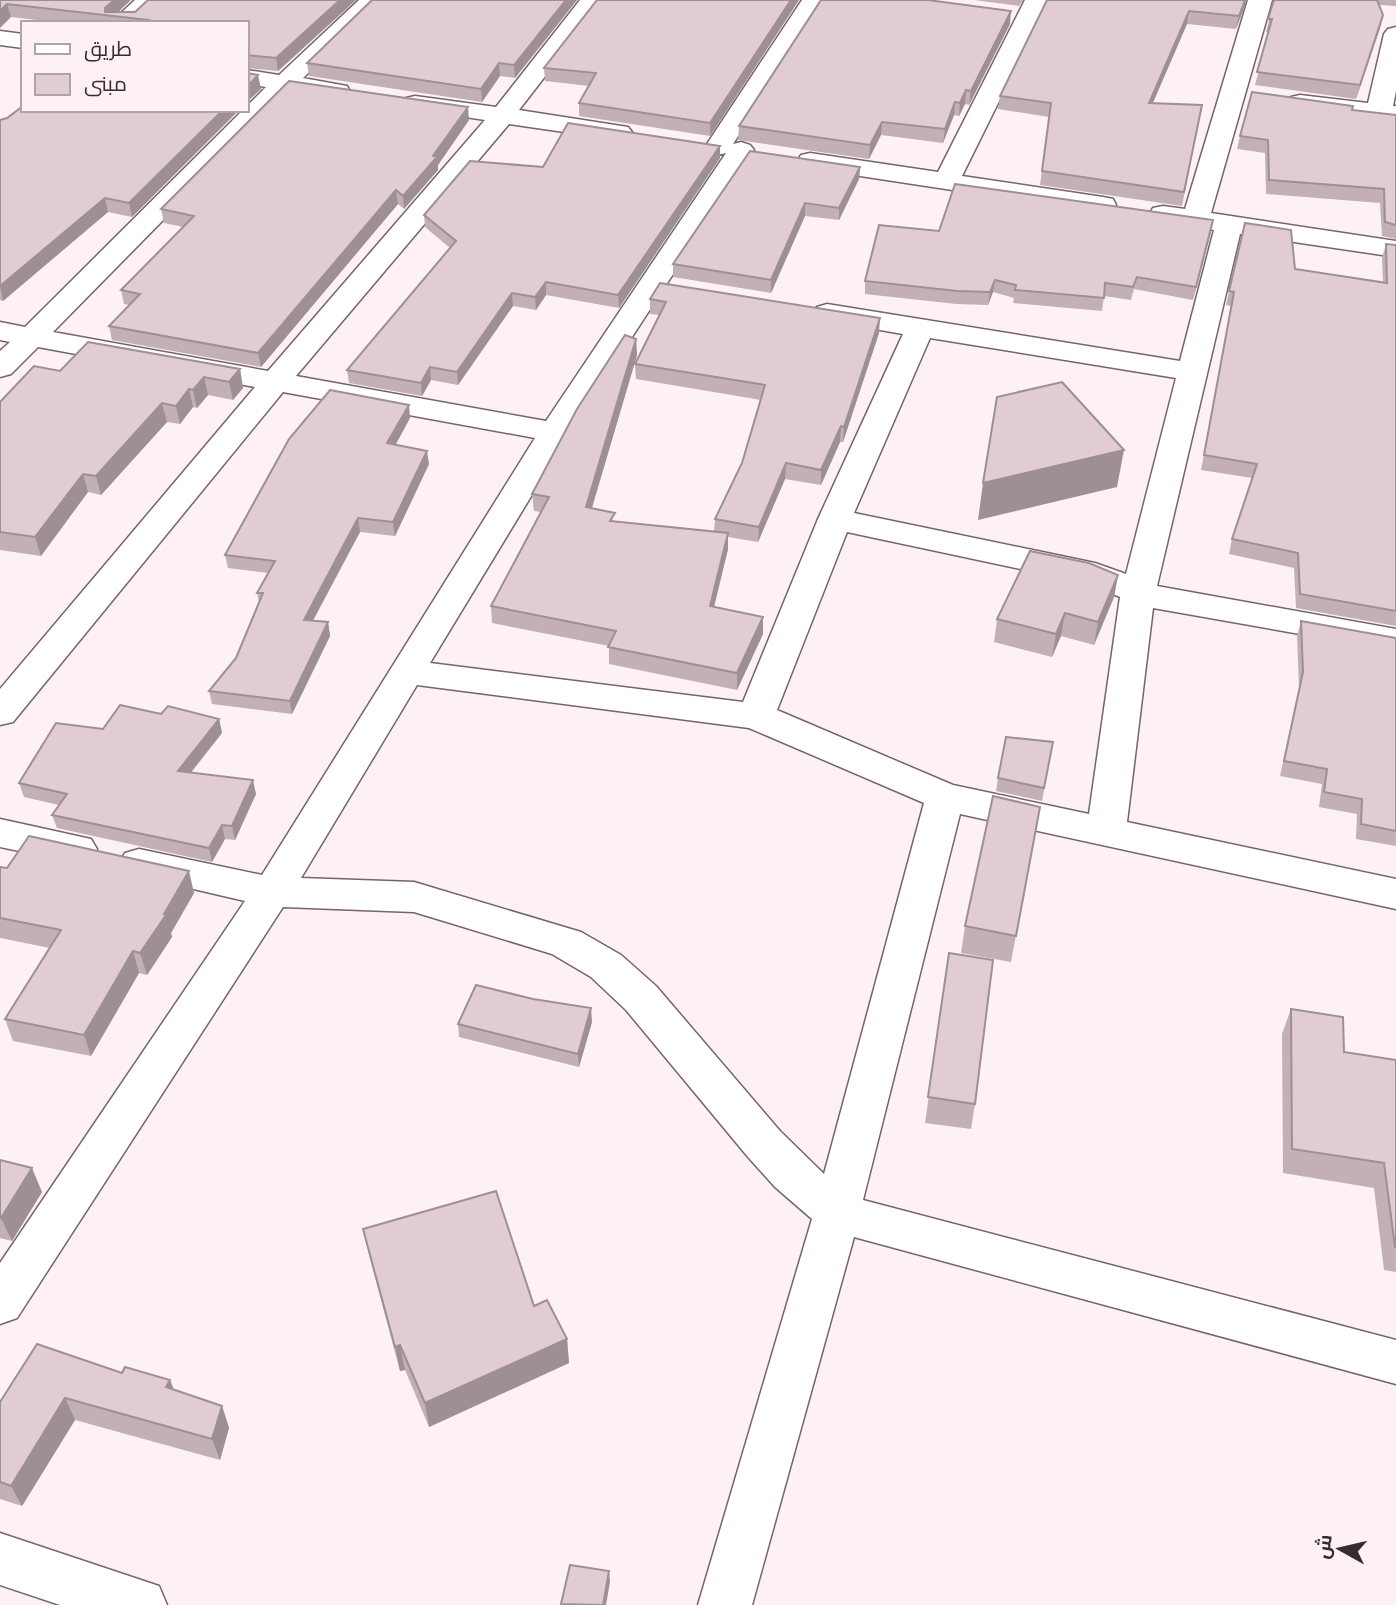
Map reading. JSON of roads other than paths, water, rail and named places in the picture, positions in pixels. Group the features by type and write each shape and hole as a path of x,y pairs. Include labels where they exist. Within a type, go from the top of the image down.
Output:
{"street":[{"path":"124,21 149,0"},
{"path":"0,368 284,83 372,0"},
{"path":"0,713 276,381 502,116 592,0"},
{"path":"0,1303 272,892 554,432 665,287 753,152 814,0"},
{"path":"1196,219 1260,0"},
{"path":"946,181 1033,8"},
{"path":"1004,13 1033,8"},
{"path":"1232,93 1388,113 1396,34"},
{"path":"0,38 21,41"},
{"path":"248,77 365,95"},
{"path":"392,99 637,135"},
{"path":"691,143 1396,248"},
{"path":"1106,831 1138,593 1229,224"},
{"path":"799,309 1192,372"},
{"path":"756,716 835,519 920,328"},
{"path":"0,331 554,432"},
{"path":"835,519 1095,574 1138,593 1396,640"},
{"path":"406,672 756,716 945,797 1396,894"},
{"path":"725,1605 837,1213 945,797"},
{"path":"0,833 272,892 414,897 566,943 606,966 642,998 764,1144 791,1173 837,1213 1396,1362"},
{"path":"0,1559 141,1605"}]}
